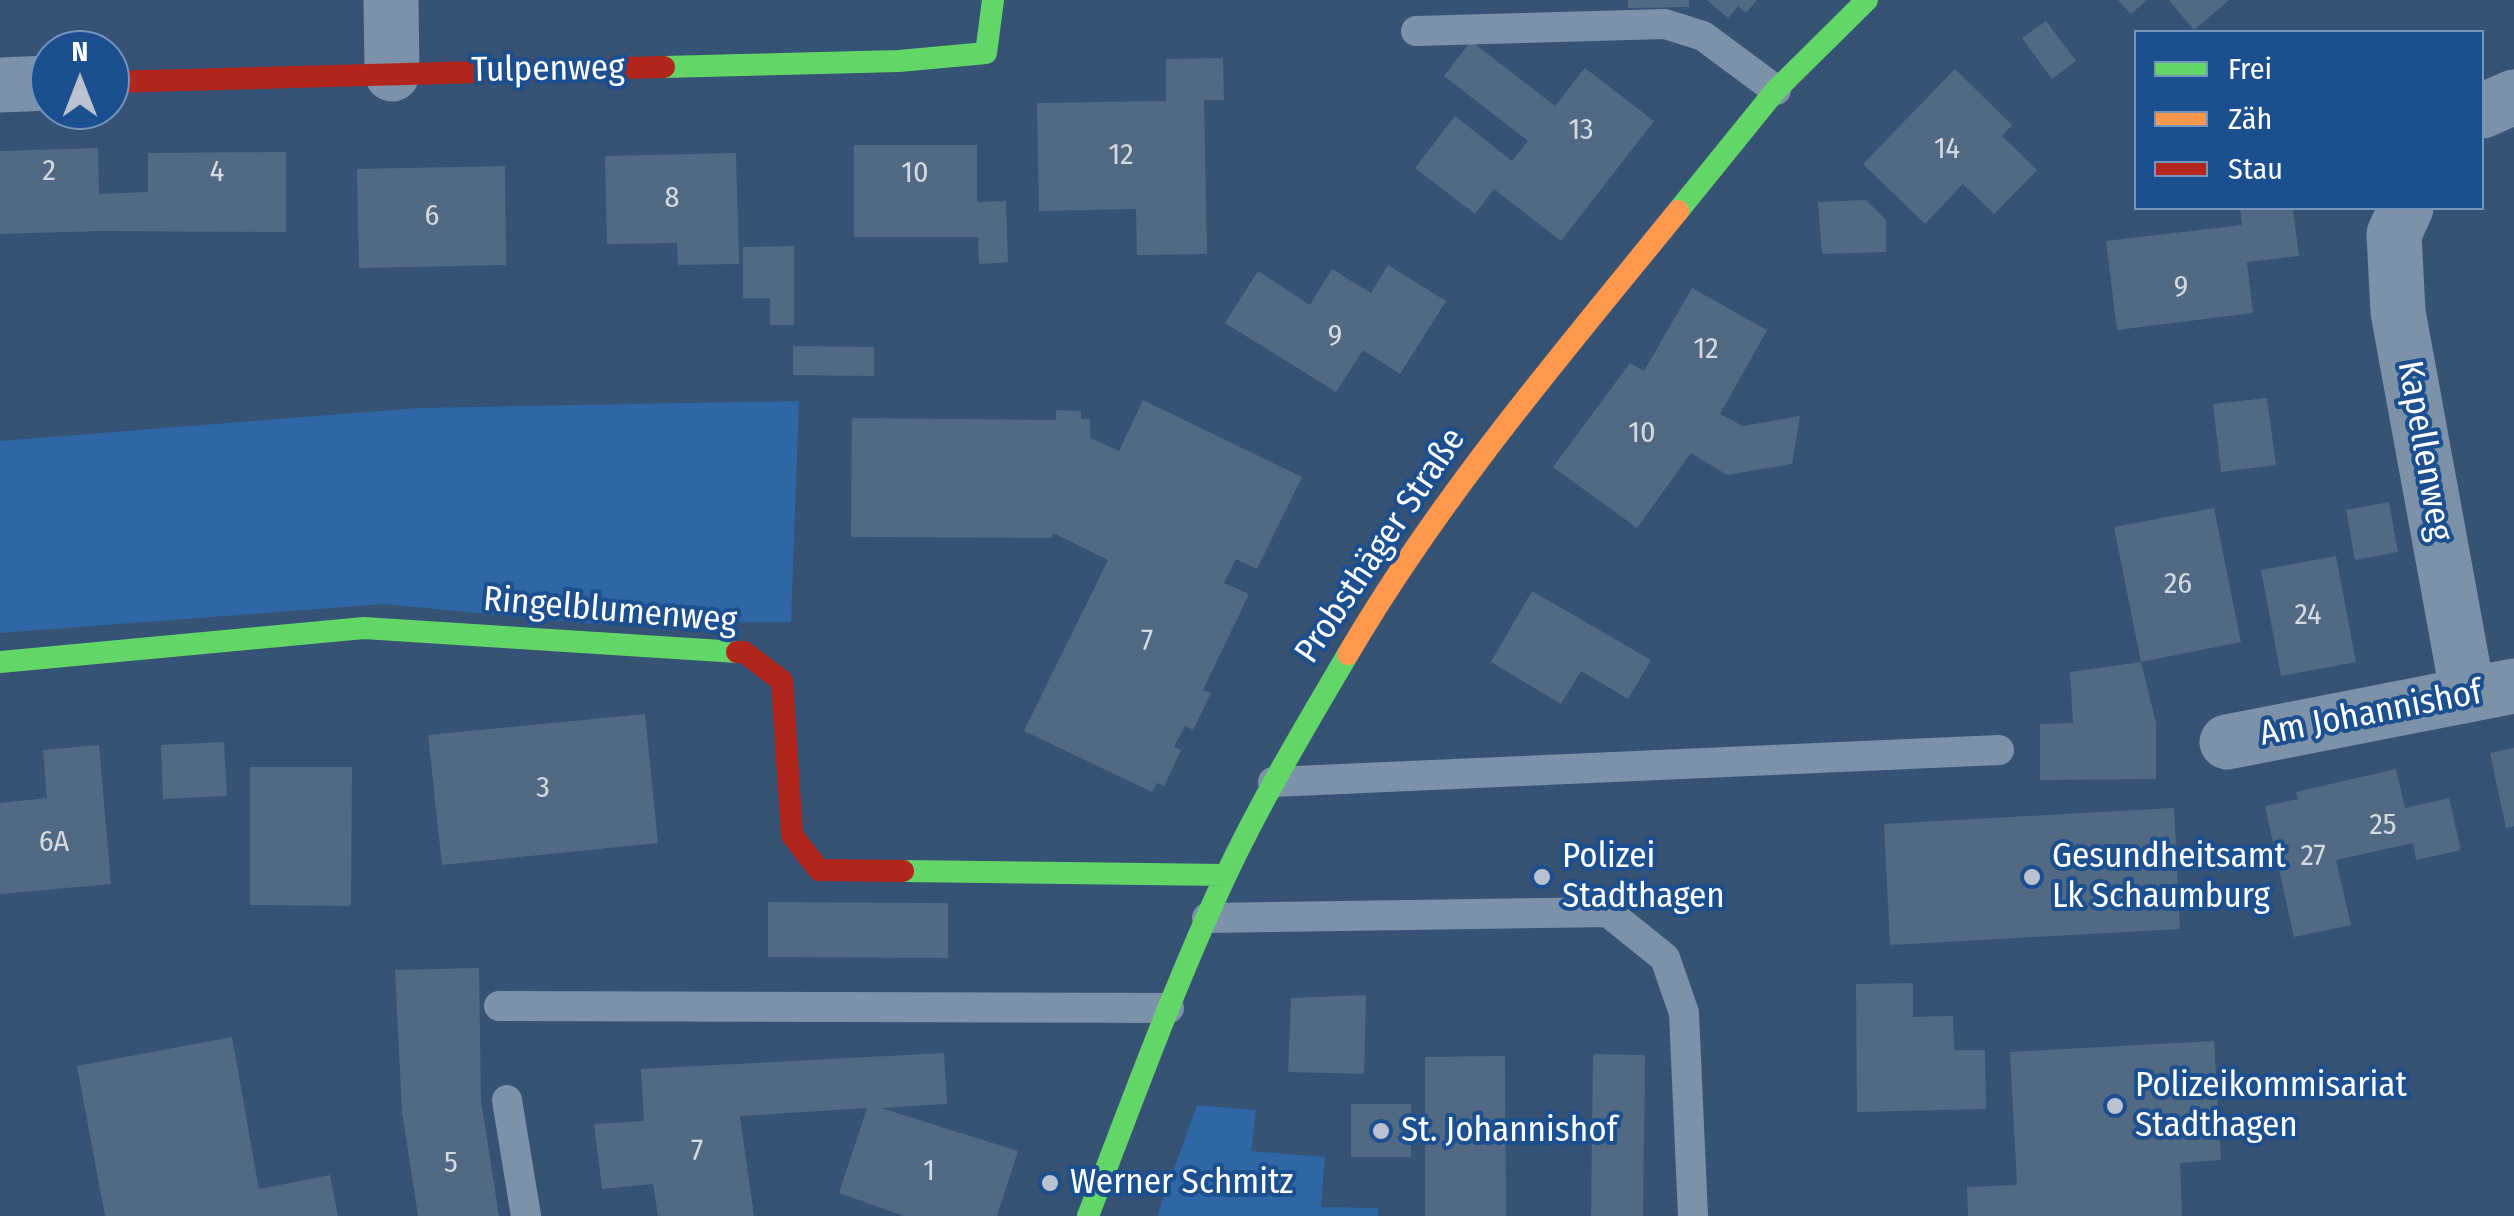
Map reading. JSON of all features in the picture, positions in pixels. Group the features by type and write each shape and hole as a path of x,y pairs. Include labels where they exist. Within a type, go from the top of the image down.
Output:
{"street":[{"path":"391,0 392,74"},
{"name":"Tulpenweg","path":"130,81 899,61 986,53 993,0"},
{"name":"Probsthäger Straße","path":"1088,1216 1226,875 1273,782 1381,598 1509,420 1776,90 1867,0"},
{"path":"0,84 30,83"},
{"path":"2484,110 2514,96"},
{"name":"Kapellenweg","path":"2405,210 2394,234 2398,312 2491,690"},
{"name":"Ringelblumenweg","path":"0,662 364,628 744,652 782,681 792,835 818,870 1226,875"},
{"name":"Am Johannishof","path":"2228,742 2491,690"}],"lane":[{"path":"1416,30 1665,24 1703,36 1776,90"},
{"path":"1273,782 1998,750"},
{"path":"1208,918 1608,912 1665,958 1684,1013 1693,1216"},
{"path":"499,1006 1169,1008"},
{"path":"507,1100 526,1216"}],"shaded area":[{"path":"799,401 791,622 593,624 384,604 0,633 0,441 418,408"},
{"path":"1197,1105 1256,1110 1251,1151 1325,1157 1321,1207 1378,1208 1378,1216 1157,1216"}],"building":[{"path":"1628,0 1689,0 1689,7 1628,8"},
{"path":"1707,0 1757,0 1746,13 1738,6 1728,18"},
{"path":"2118,0 2147,0 2131,14"},
{"path":"2169,0 2229,0 2194,30"},
{"path":"2046,21 2076,61 2052,79 2022,38"},
{"path":"1471,41 1555,106 1585,68 1654,121 1561,241 1494,189 1475,214 1415,168 1455,116 1512,161 1528,141 1444,76"},
{"path":"1223,58 1224,100 1204,100 1207,254 1137,255 1136,209 1039,211 1037,103 1166,101 1166,59"},
{"path":"1955,69 2012,125 2002,136 2037,170 1994,214 1963,184 1925,224 1863,164"},
{"path":"854,145 977,145 977,202 1006,201 1008,262 979,264 978,237 854,237"},
{"path":"98,148 99,194 148,192 148,153 286,152 286,232 0,234 0,151"},
{"path":"736,153 739,264 678,265 677,243 607,244 605,156"},
{"path":"505,166 506,265 359,268 357,169"},
{"path":"1866,200 1886,220 1886,252 1822,254 1818,202"},
{"path":"2240,210 2293,210 2299,256 2247,262 2253,313 2117,330 2106,241 2242,225"},
{"path":"794,246 794,325 770,325 770,298 743,298 743,247"},
{"path":"1388,265 1446,301 1400,374 1363,350 1336,392 1225,323 1258,271 1310,305 1332,269 1371,293"},
{"path":"1692,288 1767,330 1720,414 1743,426 1800,416 1792,464 1727,475 1691,453 1637,528 1553,467 1630,363 1644,371"},
{"path":"793,346 874,347 874,376 793,375"},
{"path":"2267,398 2276,465 2221,472 2213,404"},
{"path":"1143,400 1302,477 1257,569 1236,559 1224,583 1249,594 1203,690 1211,693 1193,730 1185,726 1174,747 1181,750 1164,786 1157,783 1152,792 1024,731 1108,560 1055,534 1052,538 851,537 852,418 1056,420 1056,410 1081,411 1081,419 1090,419 1090,438 1119,451"},
{"path":"2389,502 2398,552 2355,560 2346,510"},
{"path":"2214,508 2241,642 2141,662 2114,527"},
{"path":"2336,556 2356,662 2281,676 2261,570"},
{"path":"1532,591 1651,660 1628,699 1581,671 1561,704 1491,662"},
{"path":"2141,662 2156,723 2156,779 2040,780 2040,724 2073,723 2070,672"},
{"path":"645,714 658,843 442,865 428,735"},
{"path":"224,742 227,796 163,799 161,745"},
{"path":"99,745 111,884 0,894 0,803 47,798 43,750"},
{"path":"2514,748 2514,826 2506,828 2490,753"},
{"path":"250,767 352,767 351,906 250,905"},
{"path":"2396,769 2405,808 2449,798 2461,850 2416,860 2413,843 2336,860 2351,925 2294,937 2265,806 2298,799 2296,792"},
{"name":"Gesundheitsamt Lk Schaumburg","path":"2174,808 2180,929 1890,945 1884,824"},
{"path":"768,902 948,903 948,958 768,957"},
{"path":"479,968 481,1100 499,1216 418,1216 402,1112 395,970"},
{"path":"1913,983 1913,1017 1953,1016 1954,1050 1985,1050 1986,1109 1857,1112 1856,984"},
{"path":"1366,995 1364,1074 1288,1072 1291,998"},
{"path":"232,1037 259,1189 330,1175 338,1216 105,1216 77,1066"},
{"name":"Polizeikommisariat Stadthagen","path":"2214,1041 2221,1160 2180,1163 2182,1216 1968,1216 1967,1187 2017,1185 2010,1052"},
{"path":"944,1053 947,1104 881,1108 1018,1151 997,1216 904,1216 839,1193 867,1108 740,1116 754,1216 658,1216 653,1184 602,1189 594,1124 644,1121 641,1069"},
{"path":"1593,1054 1645,1055 1643,1216 1591,1216"},
{"path":"1505,1056 1506,1216 1425,1216 1425,1057"},
{"name":"St. Johannishof","path":"1351,1104 1411,1104 1411,1157 1351,1157"}],"traffic: fast":[{"path":"664,67 899,61 986,53 993,0"},
{"path":"1678,211 1776,90 1867,0"},
{"path":"0,662 364,628 737,652"},
{"path":"1088,1216 1171,1002 1226,875 1348,654"},
{"path":"903,871 1226,875"}],"traffic: slow":[{"path":"1348,654 1463,482 1678,211"}],"traffic: jam":[{"path":"130,81 664,67"},
{"path":"737,652 744,652 782,681 792,835 819,870 903,871"}],"place":[{"name":"Polizei Stadthagen","path":"1542,877"},
{"name":"Gesundheitsamt Lk Schaumburg","path":"2032,877"},
{"name":"Polizeikommisariat Stadthagen","path":"2115,1106"},
{"name":"St. Johannishof","path":"1381,1131"},
{"name":"Werner Schmitz","path":"1050,1183"}]}
